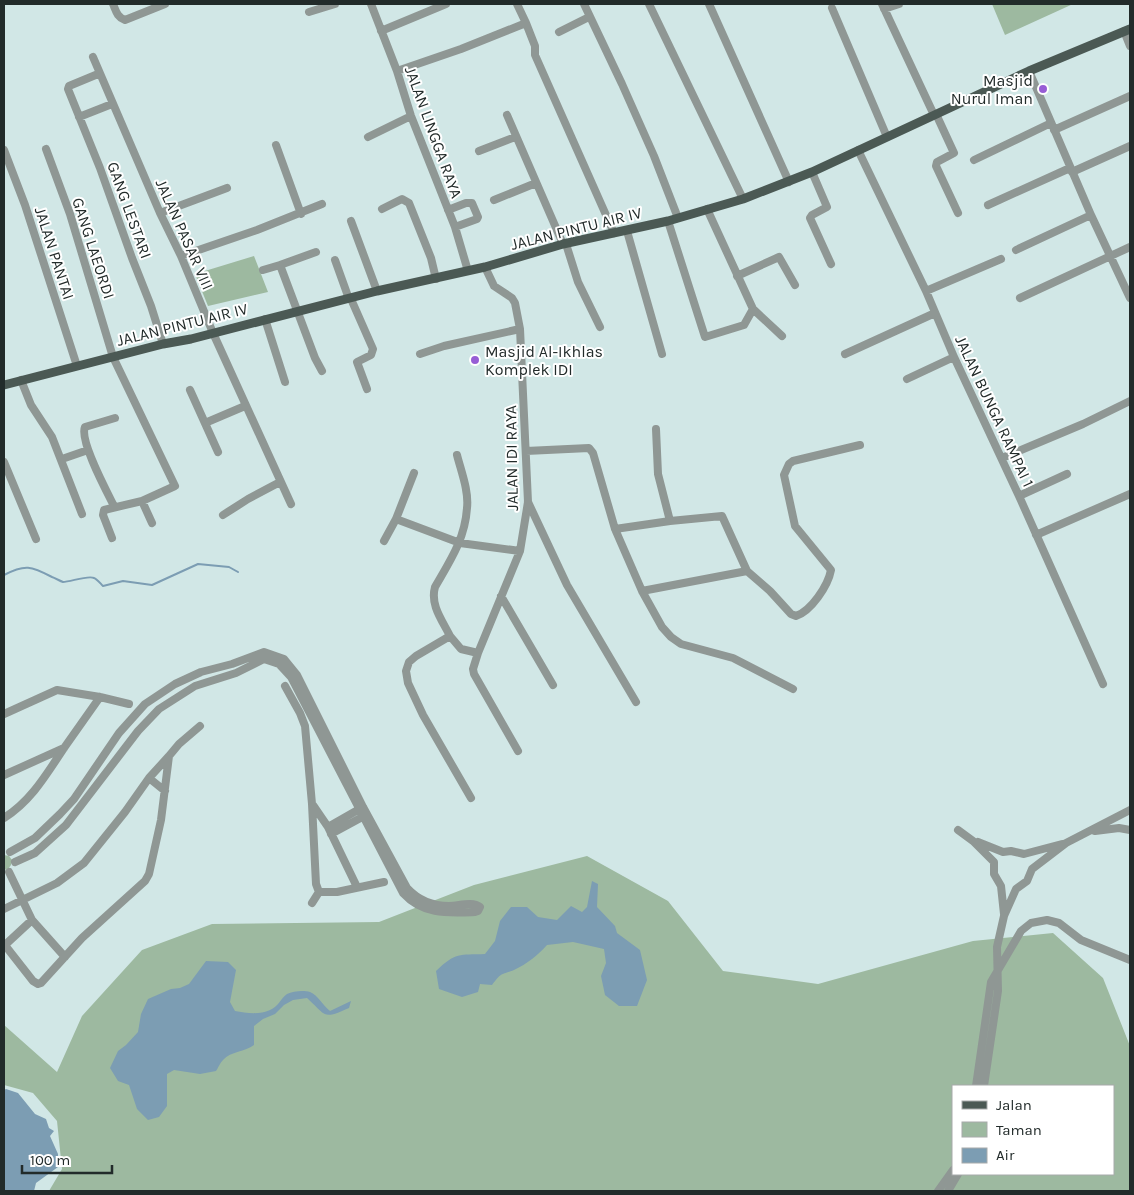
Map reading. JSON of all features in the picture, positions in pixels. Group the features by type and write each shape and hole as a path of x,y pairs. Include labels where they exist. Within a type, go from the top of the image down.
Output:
{"main road":[{"name":"JALAN PINTU AIR IV","path":"4,384 377,291 485,267 564,244 668,221 743,199 812,172 1029,71 1127,30"}],"street":[{"path":"113,4 117,15 125,20 166,4"},
{"path":"309,12 335,4"},
{"name":"JALAN LINGGA RAYA","path":"371,4 397,71 411,116 455,226 468,271"},
{"path":"381,31 446,4"},
{"path":"517,4 536,46 535,55 614,233"},
{"path":"584,4 650,147 678,218"},
{"path":"649,4 743,199"},
{"path":"709,4 789,182"},
{"path":"899,4 883,6 954,153 937,162 936,166 958,213"},
{"path":"832,8 887,137"},
{"path":"559,32 589,17"},
{"path":"397,71 461,49 526,23"},
{"path":"1127,30 1130,46"},
{"name":"JALAN PASAR VIII","path":"93,57 98,74 181,256 245,406 291,504"},
{"path":"1029,71 1091,215 1130,298"},
{"name":"GANG LESTARI","path":"98,74 68,87 152,306 163,344"},
{"path":"974,160 1130,96"},
{"path":"79,117 112,104"},
{"path":"368,137 411,116"},
{"path":"507,116 564,244 578,282 600,327"},
{"path":"478,151 516,137"},
{"path":"276,146 301,214"},
{"path":"988,205 1130,146"},
{"name":"GANG LAEORDI","path":"46,149 70,214 114,357 175,486 142,500"},
{"name":"JALAN PANTAI","path":"4,150 25,205 77,366"},
{"name":"JALAN BUNGA RAMPAI 1","path":"858,150 926,292 1103,684"},
{"path":"812,172 827,208 812,215 810,218 831,264"},
{"path":"494,200 536,183"},
{"path":"160,213 227,188"},
{"path":"382,209 402,199 409,203 431,258 436,279"},
{"path":"448,210 466,203 472,203 478,217 477,219 455,226"},
{"path":"181,256 301,214 322,204"},
{"path":"707,209 752,309 782,336"},
{"path":"1016,250 1091,215"},
{"path":"351,221 377,291"},
{"path":"668,221 705,337 744,325 752,309"},
{"path":"627,231 662,354"},
{"path":"1020,298 1130,248"},
{"path":"263,270 316,252"},
{"path":"738,276 778,257 795,285"},
{"path":"926,292 1001,259"},
{"path":"335,260 350,299 373,349 371,355 357,362 367,389"},
{"path":"280,265 315,358 322,371"},
{"name":"JALAN IDI RAYA","path":"485,267 494,286 512,298 515,303 520,328 528,502 520,551 473,669 474,674 518,751"},
{"path":"845,354 935,313"},
{"path":"265,319 285,382"},
{"path":"420,354 444,346 520,328"},
{"path":"907,379 954,357"},
{"path":"21,380 32,405 48,429 62,459 82,514"},
{"path":"190,390 218,452"},
{"path":"1002,458 1083,424 1130,401"},
{"path":"205,423 245,406"},
{"path":"114,506 88,450 83,432 85,427 115,418"},
{"path":"656,428 658,474 670,521"},
{"path":"615,529 722,516 747,571 796,616 804,613 825,587 831,570 795,526 785,480 786,469 794,461 860,444"},
{"path":"526,451 589,448 593,453 615,529 642,591 662,627 672,638 681,644 733,658 793,689"},
{"path":"62,459 88,450"},
{"path":"457,455 467,498 467,508 460,543 435,587 433,600 450,636 461,649 478,653"},
{"path":"4,462 36,539"},
{"path":"384,541 396,519 414,472"},
{"path":"1019,496 1067,474"},
{"path":"223,515 280,482"},
{"path":"1036,535 1130,494"},
{"path":"112,538 103,515 104,510 114,506 142,500 152,524"},
{"path":"528,502 567,585 636,702"},
{"path":"396,519 460,543 520,551"},
{"path":"642,591 747,571"},
{"path":"502,596 553,685"},
{"path":"450,636 408,662 406,672 408,683 423,714 471,798"},
{"path":"7,852 35,838 60,814 74,799 119,733 146,704 175,684 201,672 232,664 264,652 284,659 297,675 399,888 414,904 438,912 475,912 480,909 475,904 449,906 438,904 422,900 412,893 363,812"},
{"path":"15,862 34,853 66,826 138,731 159,709 195,686 236,673 264,659 274,661 284,667 332,750"},
{"path":"232,664 236,673"},
{"path":"285,686 305,726 312,804 316,884 319,892"},
{"path":"4,714 57,690 129,704"},
{"path":"4,818 24,804 44,780 100,697"},
{"path":"4,910 57,882 84,863 120,819 148,778 179,744 200,726"},
{"path":"4,775 64,748"},
{"path":"32,920 4,945 32,981 38,984 44,981 82,938 145,881 149,874 161,820 169,756"},
{"path":"148,778 165,791"},
{"path":"312,804 329,830 357,887"},
{"path":"973,841 1003,852 1016,851 1024,854 1066,842 1128,811 1129,830 1119,828 1087,832"},
{"path":"329,830 363,812"},
{"path":"958,830 973,841 994,862 994,874 1001,886 1004,916"},
{"path":"984,1085 998,991 997,946 1004,916 1016,889 1027,881 1032,869 1066,842"},
{"path":"7,852 14,856 15,862 12,869 6,872 32,920 65,956"},
{"path":"319,892 337,892 384,882"},
{"path":"312,903 319,892"},
{"path":"976,1085 991,982 1021,931 1032,923 1047,920 1058,923 1082,940 1130,960"},
{"path":"938,1191 952,1171"},
{"path":"948,1191 957,1175"}],"green space":[{"path":"992,4 1073,4 1005,35"},
{"path":"254,256 268,292 208,306 195,274"},
{"path":"4,855 9,856 12,860 8,869 4,870"},
{"path":"587,856 668,901 723,971 818,984 973,941 1053,933 1103,978 1130,1046 1130,1191 49,1191 62,1169 57,1121 33,1093 4,1085 4,1025 57,1072 82,1016 142,950 212,924 379,922 474,885"}],"water":[{"path":"592,881 598,884 597,907 615,926 617,933 640,950 647,980 637,1006 619,1006 605,995 601,976 606,963 604,949 573,942 547,945 528,962 500,976 492,985 480,984 478,992 462,997 439,989 436,971 448,960 458,956 485,954 495,941 500,921 511,907 527,907 538,917 557,920 571,906 582,912 587,907"},
{"path":"206,961 228,962 236,970 230,1002 235,1011 266,1012 273,1009 287,994 302,991 313,993 330,1011 351,1001 349,1008 329,1015 322,1012 307,998 293,1000 284,1005 275,1014 263,1019 254,1026 254,1045 226,1057 216,1071 200,1074 174,1070 167,1074 167,1106 159,1117 148,1120 137,1109 129,1085 118,1081 110,1068 118,1051 138,1032 141,1014 148,999 189,984"},
{"path":"4,1090 18,1093 35,1114 46,1119 49,1128 54,1131 50,1136 58,1154 58,1167 36,1183 34,1191 4,1191"}],"waterway":[{"path":"4,575 17,569 28,568 39,570 63,582 91,577 103,586 123,581 152,585 198,564 229,567 238,572"}],"place":[{"name":"Masjid Nurul Iman","path":"1043,89"},
{"name":"Masjid Al-Ikhlas Komplek IDI","path":"475,360"}]}
